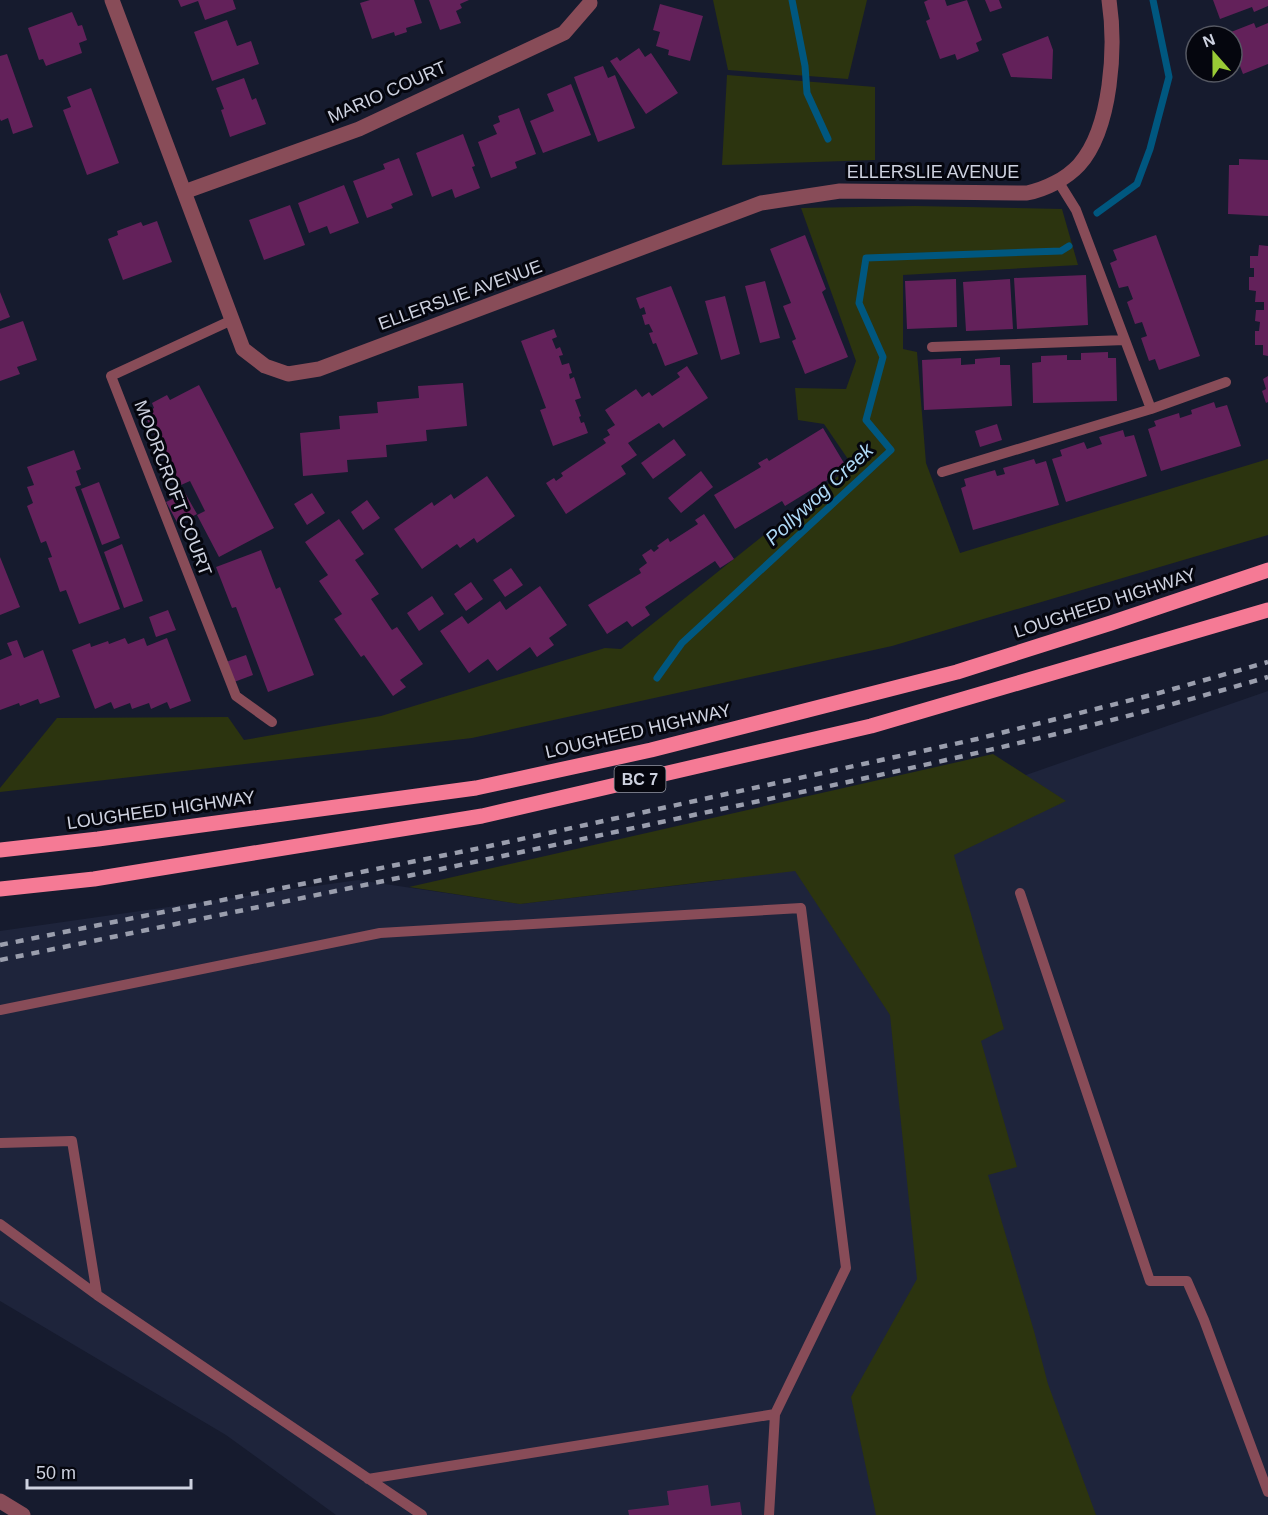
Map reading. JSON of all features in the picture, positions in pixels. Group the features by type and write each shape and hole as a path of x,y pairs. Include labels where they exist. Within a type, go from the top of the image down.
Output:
{"main road":[{"name":"LOUGHEED HIGHWAY","path":"0,850 476,788 651,750 957,672 1268,570"},
{"name":"BC 7","path":"0,888 94,879 482,816 871,726 1268,610"}],"street":[{"name":"ELLERSLIE AVENUE","path":"112,0 243,349 265,366 288,374 340,361 761,203 840,191 1027,193 1041,190 1078,166 1090,148 1102,114 1113,56 1109,0"},
{"name":"MARIO COURT","path":"184,192 359,129 543,43 564,33 590,1"},
{"path":"0,1501 23,1515"}],"lane":[{"path":"1058,181 1076,210 1151,409"},
{"name":"MOORCROFT COURT","path":"232,320 111,376 236,696 272,722"},
{"path":"932,348 1125,340"},
{"path":"942,472 1151,409 1226,382"},
{"path":"1020,893 1150,1281 1187,1281 1204,1320 1268,1492"},
{"path":"0,1010 380,933 801,908 846,1268 775,1414 769,1515"},
{"path":"0,1143 72,1142 97,1295"},
{"path":"0,1224 97,1295 422,1515"},
{"path":"368,1479 775,1414"}],"shaded area":[{"path":"1268,691 1268,1515 336,1515 226,1435 0,1301 0,931 358,880 520,904 723,880"}],"green space":[{"path":"713,0 867,0 848,79 728,70"},
{"path":"727,75 875,87 875,160 722,165"},
{"path":"915,206 1062,209 1078,265 903,275 903,349 917,352 926,463 960,553 1268,459 1268,535 892,646 472,738 0,792 0,788 57,718 228,717 244,740 381,716 605,648 621,649 852,465 824,424 798,420 795,388 846,389 856,361 801,208"},
{"path":"993,754 1066,801 954,855 1004,1029 981,1041 1017,1167 988,1175 1048,1384 1096,1515 876,1515 851,1397 917,1279 890,1015 795,871 520,904 409,887"}],"building":[{"path":"178,0 233,0 236,9 205,20 198,1 181,7"},
{"path":"370,0 414,0 422,23 406,28 407,32 395,36 394,32 372,39 360,3"},
{"path":"429,0 469,0 460,4 462,8 456,11 461,23 440,30"},
{"path":"945,0 947,6 967,0 982,40 976,43 979,51 957,60 955,54 940,59 926,21 930,19 924,2"},
{"path":"985,0 999,0 1002,8 990,12"},
{"path":"1213,0 1268,0 1268,6 1254,12 1252,7 1220,19"},
{"path":"660,4 703,16 690,61 668,55 669,50 656,46 660,32 653,30"},
{"path":"72,12 78,26 82,25 87,40 79,43 82,53 46,66 43,59 39,60 28,28"},
{"path":"227,20 237,46 251,41 259,64 212,81 194,32"},
{"path":"1254,23 1256,28 1268,23 1268,64 1244,74 1244,27"},
{"path":"1048,36 1053,50 1052,79 1011,77 1002,54"},
{"path":"639,48 645,57 651,53 678,93 646,114 610,61 617,57 620,61"},
{"path":"7,54 33,127 13,134 8,118 1,121 0,119 0,56"},
{"path":"603,66 608,78 615,75 635,128 598,142 574,77"},
{"path":"244,78 252,100 256,98 266,124 230,137 221,110 224,109 216,88"},
{"path":"571,84 591,135 543,153 530,121 554,111 547,94"},
{"path":"91,88 119,163 87,175 63,110 71,107 67,97"},
{"path":"519,108 536,154 515,162 517,168 491,178 478,142 497,134 493,125 500,122 498,116"},
{"path":"463,134 475,166 472,167 480,188 455,198 452,189 432,197 416,153"},
{"path":"399,158 413,195 391,204 393,208 367,218 353,181 385,169 383,164"},
{"path":"1239,159 1268,160 1268,216 1228,214 1229,165 1239,165"},
{"path":"344,185 359,223 330,234 327,226 309,233 298,203"},
{"path":"290,205 305,245 264,260 249,220"},
{"path":"157,221 172,262 123,280 108,239 118,235 117,231 141,222 143,226"},
{"path":"805,235 826,289 822,292 848,357 805,374 792,341 796,339 783,306 791,303 770,249"},
{"path":"1156,235 1200,356 1159,370 1155,359 1149,361 1141,338 1147,336 1142,322 1135,324 1127,302 1133,299 1128,286 1119,288 1110,263 1117,260 1113,250"},
{"path":"1259,245 1268,246 1268,356 1263,355 1263,345 1255,345 1255,331 1259,331 1260,322 1255,321 1256,310 1264,310 1264,302 1255,302 1256,291 1249,290 1249,277 1254,277 1254,268 1250,268 1250,256 1258,256"},
{"path":"1086,275 1088,325 1017,329 1014,278"},
{"path":"956,279 957,327 907,329 905,281"},
{"path":"1010,279 1013,329 966,331 963,282"},
{"path":"765,281 780,338 760,343 745,286"},
{"path":"671,286 698,354 665,366 656,343 653,344 649,333 653,332 649,324 645,325 642,315 646,314 644,307 640,309 636,298"},
{"path":"0,292 10,317 0,321"},
{"path":"725,296 740,354 721,360 705,301"},
{"path":"23,321 37,360 17,367 20,374 0,381 0,329"},
{"path":"554,329 557,337 552,339 556,349 560,347 563,355 559,356 562,365 569,363 572,373 569,374 570,379 574,377 581,398 575,400 581,416 579,417 581,423 584,422 588,433 553,446 540,410 546,408 521,341"},
{"path":"1108,352 1108,358 1116,358 1117,401 1033,403 1032,363 1041,362 1041,356 1067,355 1067,360 1081,360 1081,353"},
{"path":"1000,357 1000,365 1010,365 1012,406 924,410 922,360 961,358 961,365 975,364 975,359"},
{"path":"687,366 708,398 663,428 659,423 628,443 637,455 621,466 626,474 566,514 546,483 554,478 556,481 563,476 561,473 606,443 603,439 610,435 607,430 615,425 605,410 636,389 642,397 649,392 652,396 680,377 677,373"},
{"path":"1268,376 1268,402 1266,403 1262,391 1266,389 1263,379"},
{"path":"463,383 467,426 426,430 427,441 386,445 387,457 347,460 348,472 303,476 300,433 340,429 339,416 378,413 377,402 419,398 418,386"},
{"path":"199,385 274,528 219,557 197,515 205,511 190,481 181,485 144,414 154,408 152,403 167,395 170,400"},
{"path":"1214,402 1216,408 1227,405 1241,446 1161,471 1148,429 1156,426 1154,421 1179,413 1180,418 1192,414 1191,410"},
{"path":"997,424 1002,440 980,447 975,431"},
{"path":"823,428 847,468 785,506 782,501 735,529 714,495 761,467 758,463 767,458 769,461"},
{"path":"1123,430 1125,437 1134,435 1147,476 1066,502 1052,459 1062,456 1060,450 1084,442 1087,449 1102,444 1099,437"},
{"path":"674,439 686,455 653,479 641,463"},
{"path":"74,450 81,469 76,471 81,485 75,487 120,609 79,624 66,590 60,592 48,558 52,557 46,541 41,543 27,506 33,503 27,487 34,485 27,467"},
{"path":"1034,459 1036,464 1046,461 1059,505 973,530 961,488 966,486 964,479 995,470 997,476 1005,474 1003,468"},
{"path":"701,471 713,487 681,513 668,498"},
{"path":"487,476 515,516 477,543 474,538 460,548 457,544 422,569 394,529 432,502 434,506 451,494 454,499"},
{"path":"99,482 120,538 102,545 81,489"},
{"path":"185,493 197,514 178,524 166,502"},
{"path":"312,493 325,513 307,525 294,504"},
{"path":"367,500 380,518 363,530 351,512"},
{"path":"704,514 734,559 720,568 715,561 645,607 650,615 632,627 627,621 607,634 588,605 641,573 639,569 647,563 642,555 651,549 654,552 659,548 657,546 668,538 670,542 698,524 695,520"},
{"path":"339,519 364,554 355,560 379,594 371,599 392,630 397,627 423,664 400,680 406,687 393,696 364,655 361,657 334,619 342,614 319,581 328,575 305,542"},
{"path":"122,544 143,601 124,608 104,552"},
{"path":"261,550 276,589 280,587 314,675 268,692 236,607 232,608 216,567"},
{"path":"0,557 20,607 0,615"},
{"path":"511,568 523,585 505,597 493,580"},
{"path":"471,582 483,599 466,611 454,594"},
{"path":"540,586 567,625 549,638 554,645 537,657 530,647 497,671 488,659 469,673 440,631 462,616 468,624 500,601 506,610"},
{"path":"432,596 444,614 419,631 407,613"},
{"path":"168,610 176,630 156,637 149,617"},
{"path":"125,638 128,644 144,638 147,646 167,638 191,701 170,709 167,702 151,709 149,703 132,709 130,703 114,709 111,702 95,709 72,650 90,643 91,647"},
{"path":"17,640 24,658 43,650 60,697 40,704 38,699 20,706 19,703 0,710 0,660 12,655 7,643"},
{"path":"246,655 253,675 234,682 226,662"},
{"path":"708,1485 711,1506 740,1502 742,1515 629,1515 628,1510 669,1505 667,1491"}],"waterway":[{"path":"792,0 805,66 807,93 828,139"},
{"name":"Pollywog Creek","path":"1097,213 1137,184 1150,149 1169,77 1153,0"},
{"name":"Pollywog Creek","path":"657,678 682,643 891,450 866,420 883,357 859,303 866,258 1061,251 1069,246"}],"railway":[{"path":"0,945 485,847 977,739 1159,693 1268,662"},
{"path":"0,960 916,767 1128,716 1268,677"}]}
